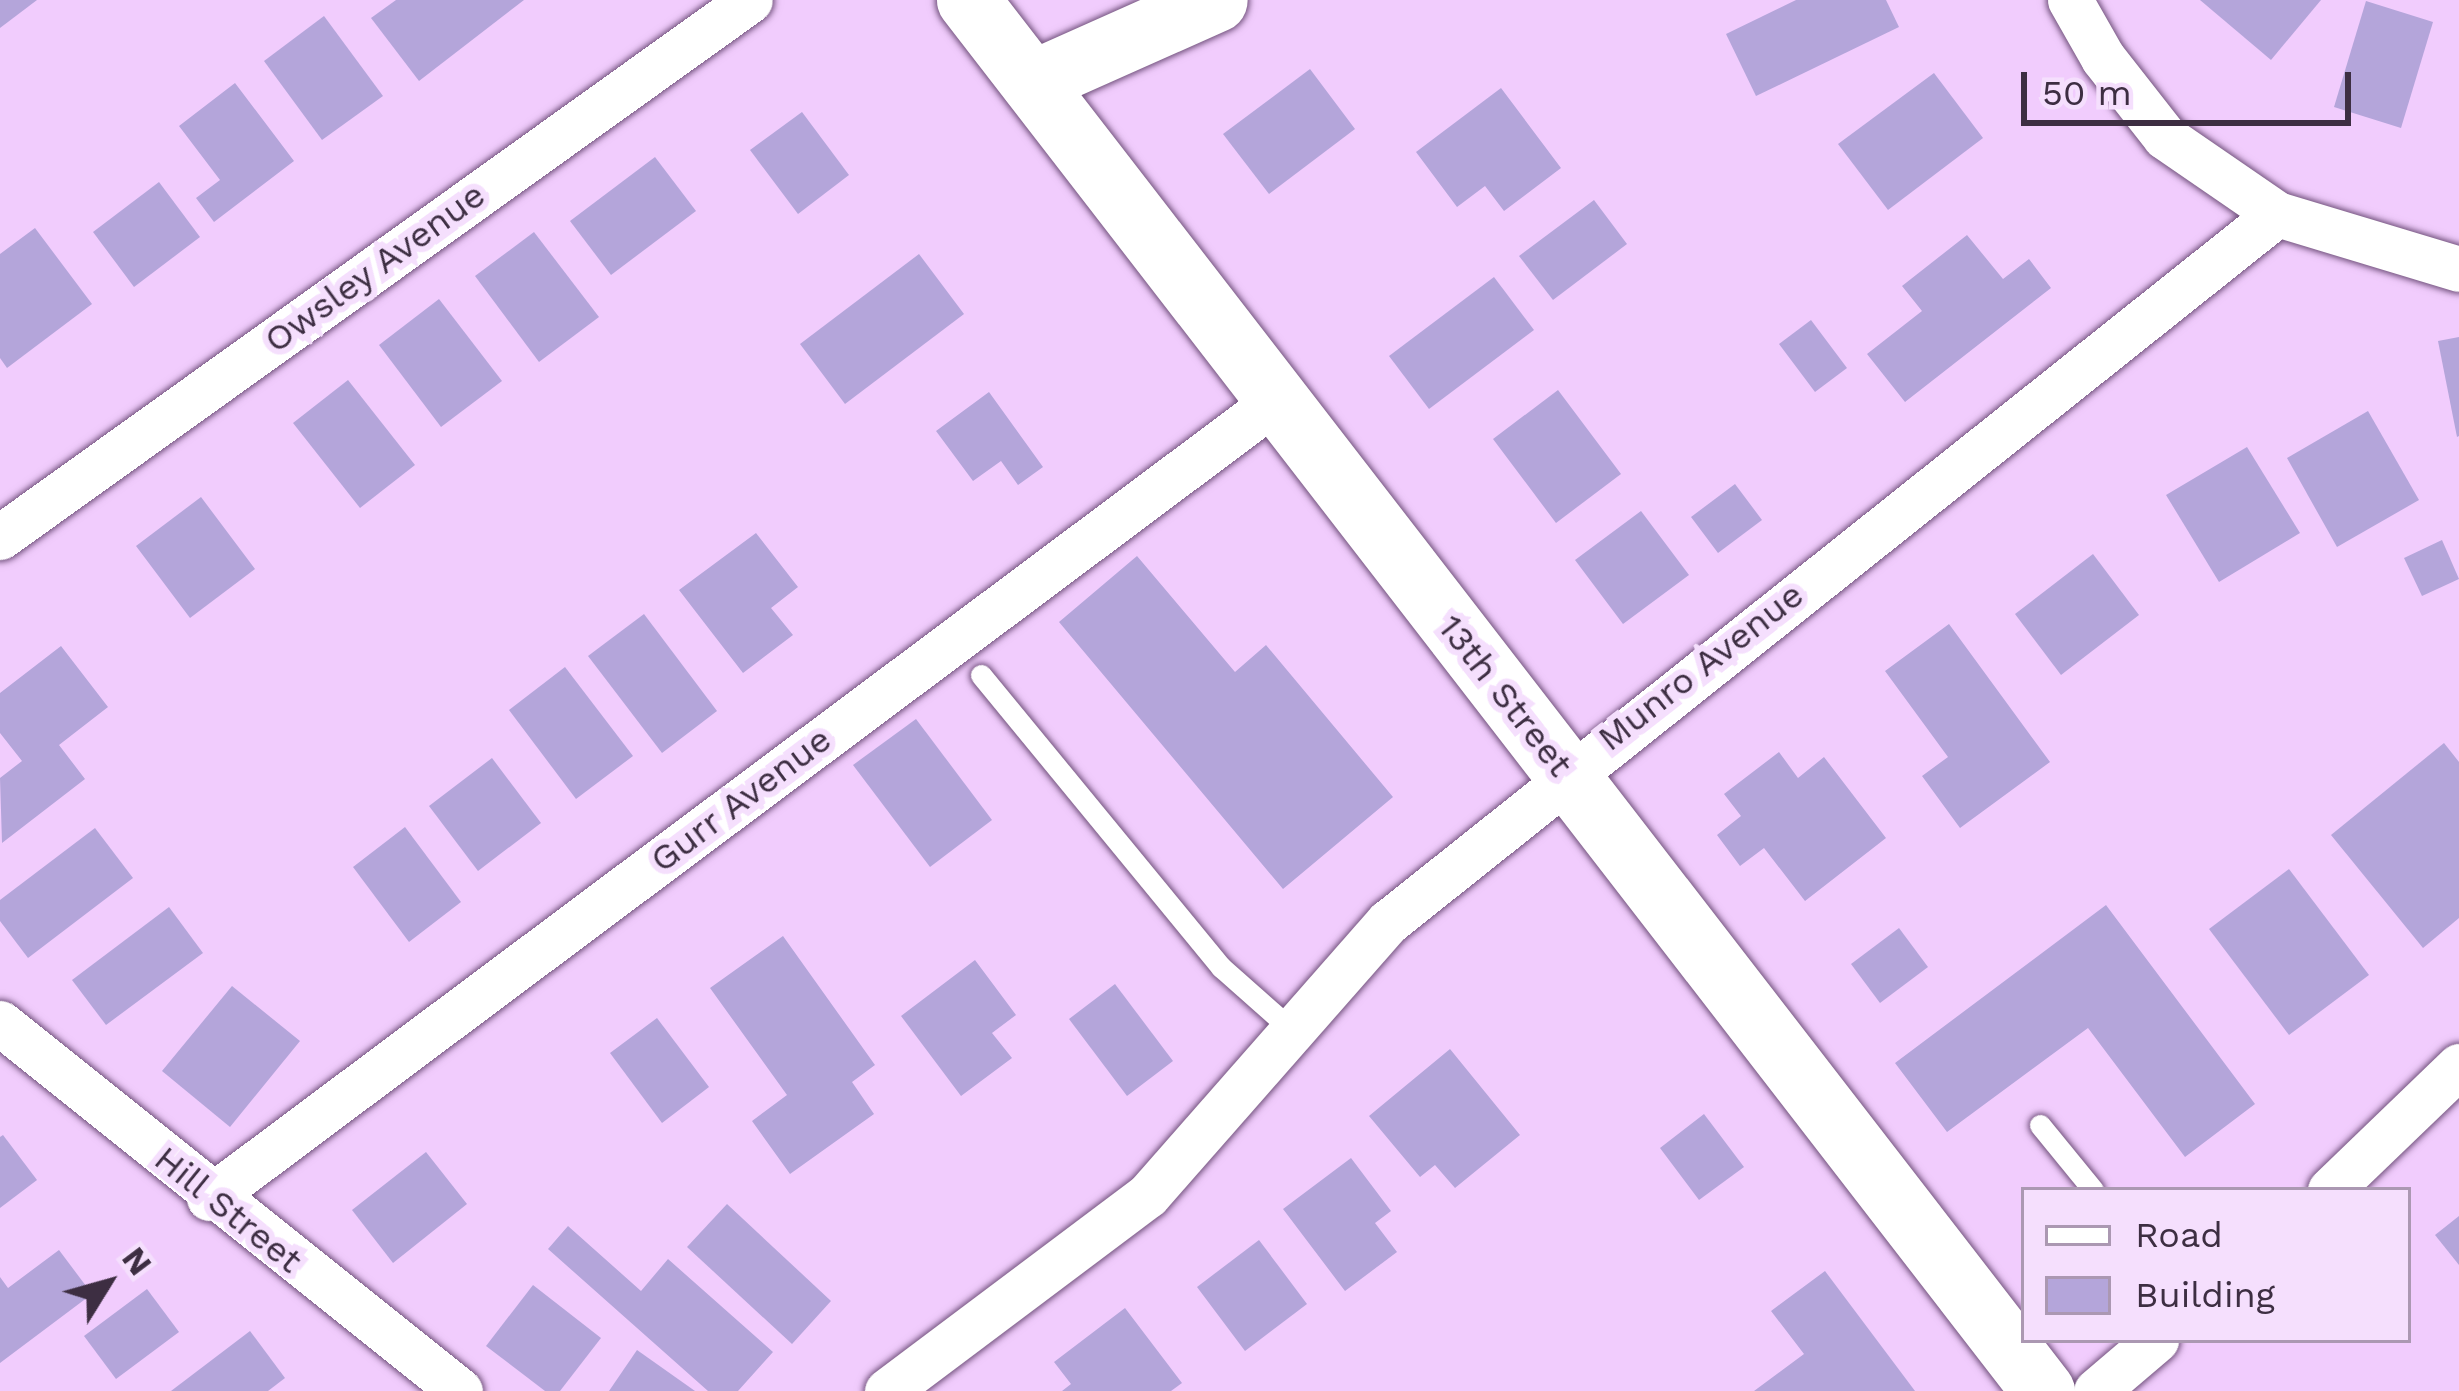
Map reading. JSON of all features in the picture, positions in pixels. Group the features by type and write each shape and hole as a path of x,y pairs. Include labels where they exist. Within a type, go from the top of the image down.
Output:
{"main road":[{"name":"13th Street","path":"968,0 1273,403 1566,773 2043,1391"},
{"path":"1032,82 1216,0"}],"street":[{"name":"Owsley Avenue","path":"0,537 750,0"},
{"path":"2070,0 2103,58 2165,137 2277,214 2459,269"},
{"name":"Munro Avenue","path":"887,1391 1148,1195 1388,922 1566,773 2277,214"},
{"name":"Gurr Avenue","path":"209,1198 1273,403"},
{"name":"Hill Street","path":"0,1023 209,1198 460,1391"},
{"path":"2333,1187 2459,1066"},
{"path":"2096,1391 2152,1343"}],"lane":[{"path":"981,675 1221,967 1293,1031"},
{"path":"2040,1125 2090,1187"}],"building":[{"path":"0,0 37,0 0,28"},
{"path":"396,0 524,0 419,81 371,18"},
{"path":"1796,0 1886,0 1899,27 1756,96 1726,34"},
{"path":"2200,0 2321,0 2271,60"},
{"path":"2366,1 2433,22 2401,128 2334,107"},
{"path":"324,16 383,96 322,140 264,61"},
{"path":"1310,69 1355,129 1269,194 1223,134"},
{"path":"1934,73 1983,138 1888,210 1838,144"},
{"path":"235,83 294,161 214,222 196,198 220,180 179,126"},
{"path":"1501,88 1561,168 1504,211 1485,186 1457,207 1416,152"},
{"path":"802,112 849,175 798,214 750,150"},
{"path":"655,157 696,211 611,275 570,221"},
{"path":"159,182 200,237 134,287 93,232"},
{"path":"1594,200 1627,244 1553,300 1519,256"},
{"path":"35,228 92,304 7,368 0,358 0,254"},
{"path":"534,232 599,317 539,362 475,276"},
{"path":"1967,235 2003,279 2029,259 2051,288 1905,402 1867,354 1922,311 1902,286"},
{"path":"919,254 964,314 845,404 800,344"},
{"path":"1494,277 1534,330 1429,409 1389,356"},
{"path":"439,299 502,381 441,427 379,345"},
{"path":"1811,320 1847,368 1815,392 1779,344"},
{"path":"2459,337 2459,436 2457,437 2438,341"},
{"path":"348,380 415,465 360,508 293,423"},
{"path":"1558,390 1621,474 1556,523 1493,439"},
{"path":"989,392 1043,467 1018,485 1001,461 973,481 936,431"},
{"path":"2368,411 2419,500 2337,547 2287,458"},
{"path":"2247,447 2300,533 2219,582 2166,495"},
{"path":"1735,484 1762,520 1718,553 1691,517"},
{"path":"201,497 255,569 190,618 136,546"},
{"path":"1641,511 1689,575 1623,624 1575,560"},
{"path":"756,533 798,587 771,608 793,635 743,673 679,590"},
{"path":"2442,540 2459,579 2422,596 2404,558"},
{"path":"2093,554 2139,615 2061,675 2015,614"},
{"path":"1137,556 1235,672 1266,645 1393,797 1283,889 1059,622"},
{"path":"644,614 717,711 662,753 588,656"},
{"path":"1949,624 2050,762 1960,828 1922,776 1948,757 1885,671"},
{"path":"61,646 108,707 59,745 85,779 2,843 0,778 22,761 0,733 0,693"},
{"path":"565,667 633,756 576,799 509,710"},
{"path":"916,719 992,820 930,867 853,765"},
{"path":"2444,743 2459,762 2459,918 2423,948 2331,835"},
{"path":"1779,752 1798,778 1824,757 1886,838 1805,901 1764,848 1740,866 1717,835 1741,816 1724,794"},
{"path":"492,758 541,823 478,871 429,806"},
{"path":"405,827 461,902 409,942 353,867"},
{"path":"95,828 133,878 28,958 0,921 0,900"},
{"path":"2289,869 2369,975 2289,1035 2209,929"},
{"path":"2106,905 2255,1104 2185,1157 2088,1028 1947,1132 1895,1063"},
{"path":"169,907 203,953 106,1025 72,980"},
{"path":"1899,928 1928,967 1880,1003 1851,964"},
{"path":"783,936 875,1065 852,1082 874,1114 790,1174 752,1121 787,1095 710,988"},
{"path":"975,960 1016,1015 992,1033 1012,1058 961,1096 901,1016"},
{"path":"1115,984 1173,1061 1127,1096 1069,1019"},
{"path":"232,986 300,1041 230,1127 162,1071"},
{"path":"657,1018 709,1087 662,1123 610,1053"},
{"path":"1450,1049 1520,1135 1455,1188 1435,1165 1420,1177 1369,1116"},
{"path":"1704,1114 1744,1167 1699,1200 1660,1148"},
{"path":"0,1137 37,1180 0,1208"},
{"path":"426,1152 467,1204 393,1263 352,1210"},
{"path":"1351,1158 1391,1211 1375,1223 1397,1252 1345,1291 1283,1209"},
{"path":"727,1204 831,1301 792,1344 687,1247"},
{"path":"2459,1216 2459,1265 2435,1235"},
{"path":"568,1226 641,1291 668,1259 773,1352 738,1391 708,1391 548,1249"},
{"path":"1259,1240 1307,1304 1245,1351 1197,1287"},
{"path":"59,1250 92,1294 0,1363 0,1277 8,1288"},
{"path":"1825,1271 1915,1391 1754,1391 1804,1354 1771,1311"},
{"path":"533,1285 601,1338 560,1391 545,1391 486,1346"},
{"path":"147,1289 179,1332 116,1379 84,1336"},
{"path":"1125,1308 1182,1383 1171,1391 1062,1391 1071,1384 1054,1362"},
{"path":"250,1331 285,1378 268,1391 171,1391"},
{"path":"637,1350 695,1391 609,1391"}]}
